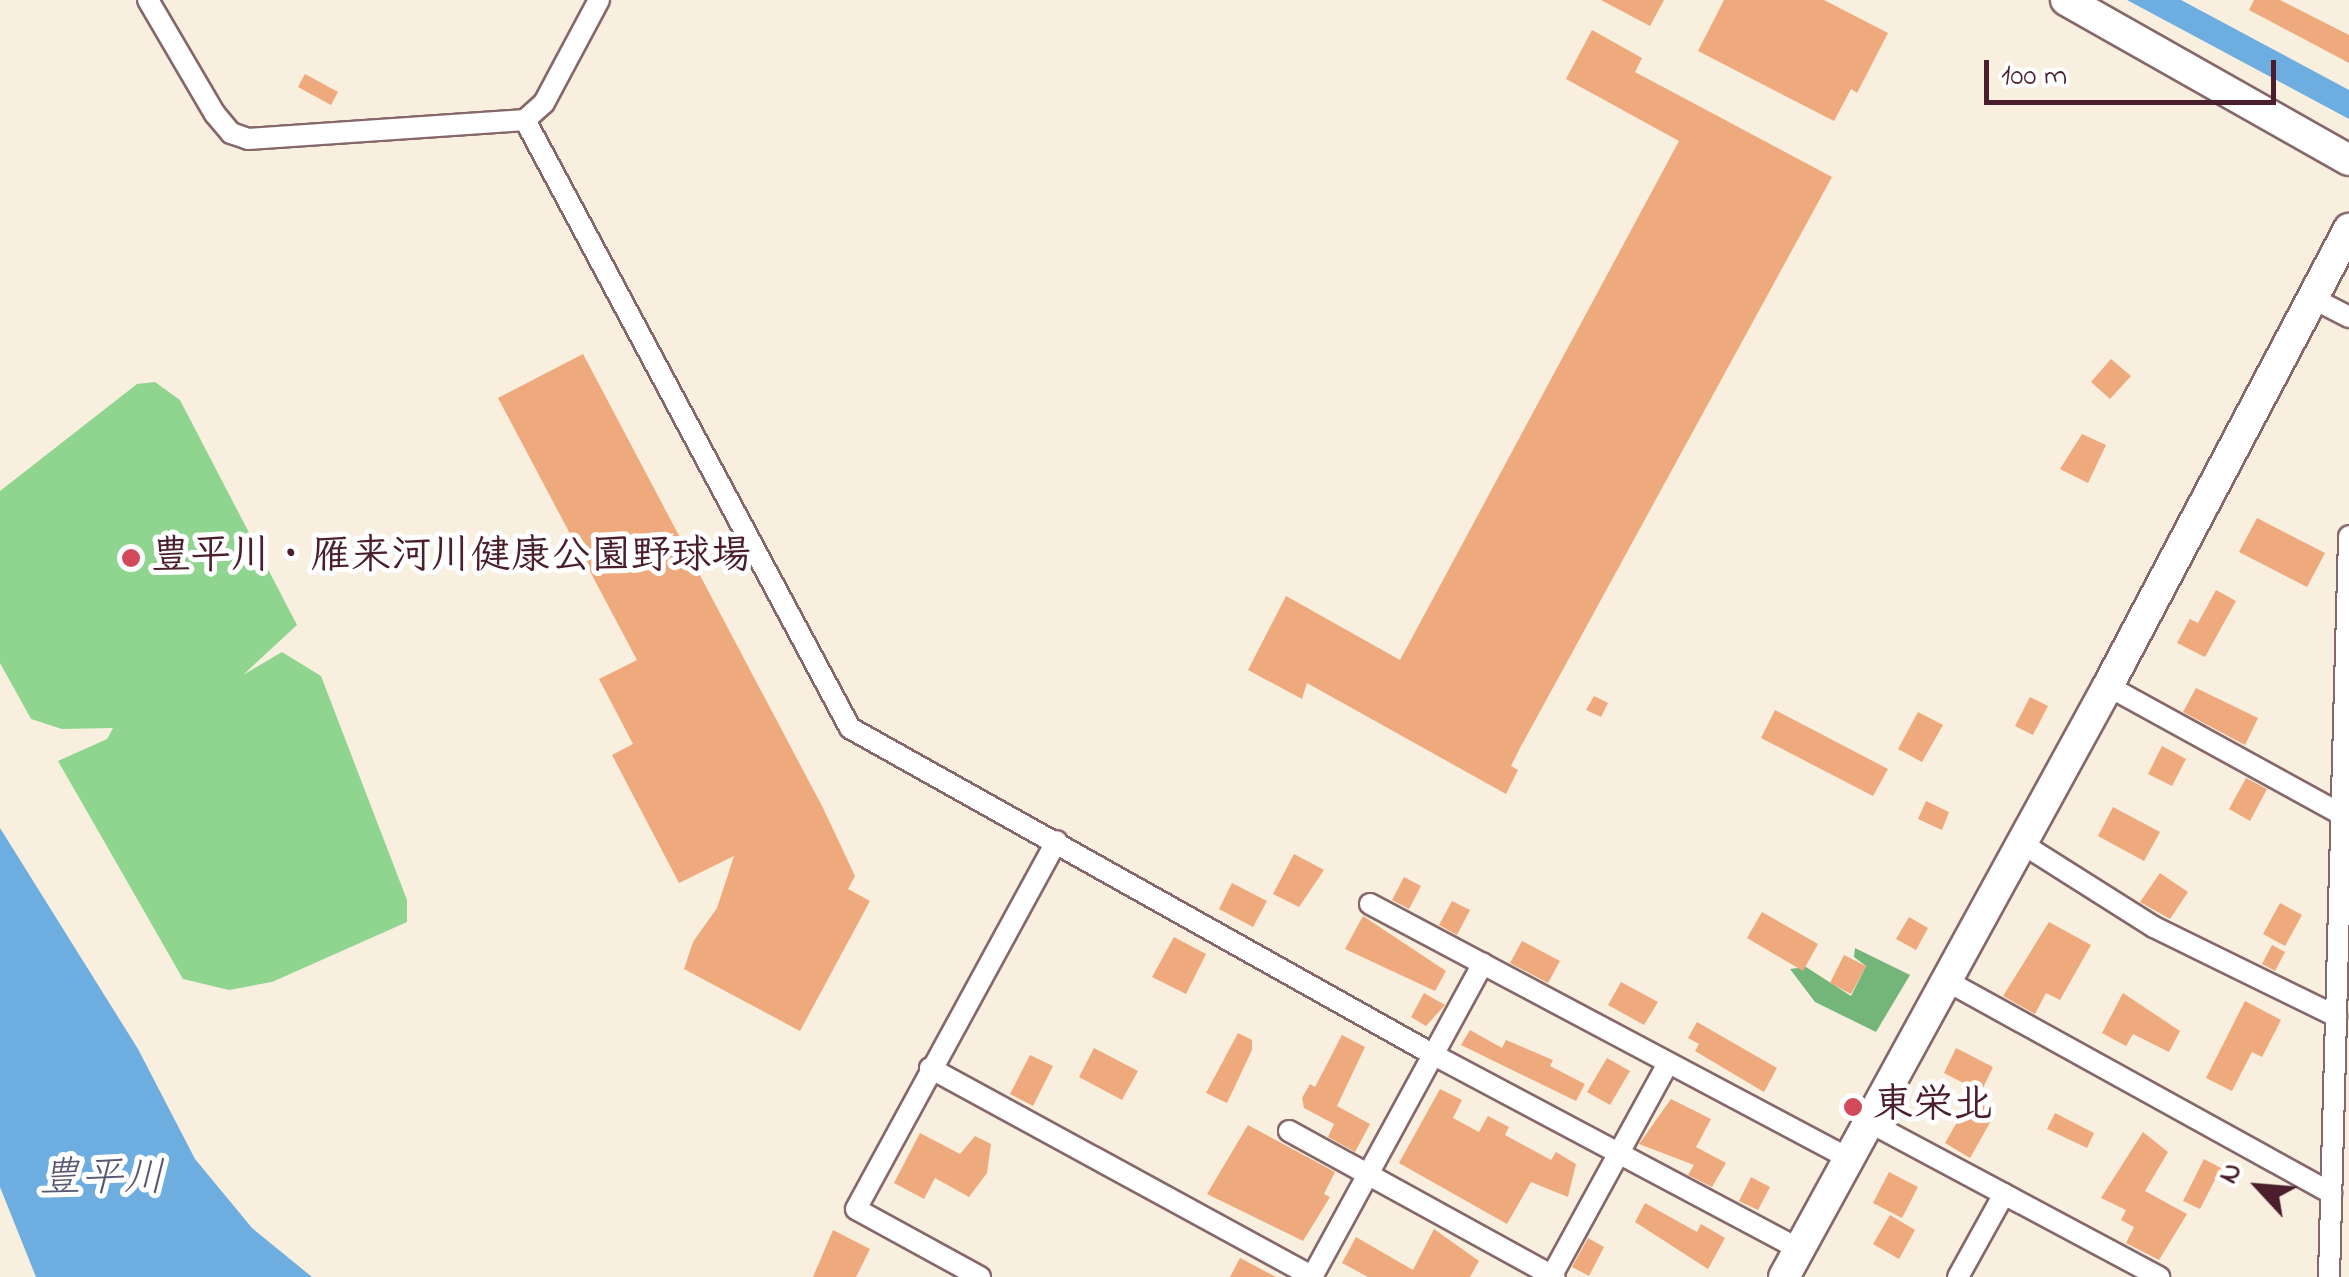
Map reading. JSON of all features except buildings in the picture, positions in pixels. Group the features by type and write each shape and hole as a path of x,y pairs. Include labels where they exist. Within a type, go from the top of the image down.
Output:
{"street":[{"path":"148,0 215,114 231,133 248,139 525,120 544,102 599,0"},
{"path":"2066,0 2349,160"},
{"path":"525,120 850,728 1434,1055 1799,1249"},
{"path":"1784,1277 2108,686 2349,229"},
{"path":"2312,298 2349,318"},
{"path":"2328,1277 2337,1205 2336,1016 2345,840 2342,814 2349,536"},
{"path":"2108,686 2342,814"},
{"path":"980,1277 856,1209 1057,841"},
{"path":"2021,843 2154,927 2336,1016"},
{"path":"1370,904 1850,1159"},
{"path":"930,1068 1313,1277 1483,964"},
{"path":"1947,981 2337,1205"},
{"path":"1289,1132 1553,1276 1668,1064"},
{"path":"1870,1122 2159,1277"},
{"path":"1958,1277 2004,1194"}],"green space":[{"path":"155,382 180,400 297,625 243,675 282,652 321,676 407,900 407,922 272,982 229,990 183,979 58,761 107,739 113,728 62,729 31,719 0,663 0,491 137,384"},
{"path":"1855,948 1910,975 1876,1032 1815,1002 1790,969 1806,967 1851,996 1866,966 1854,957"}],"water":[{"path":"2127,0 2181,0 2349,90 2349,119"},
{"name":"豊平川","path":"0,828 138,1049 195,1159 252,1228 312,1277 36,1277 0,1187"}],"place":[{"name":"豊平川・雁来河川健康公園野球場","path":"131,558"},
{"name":"東栄北","path":"1853,1107"}]}
